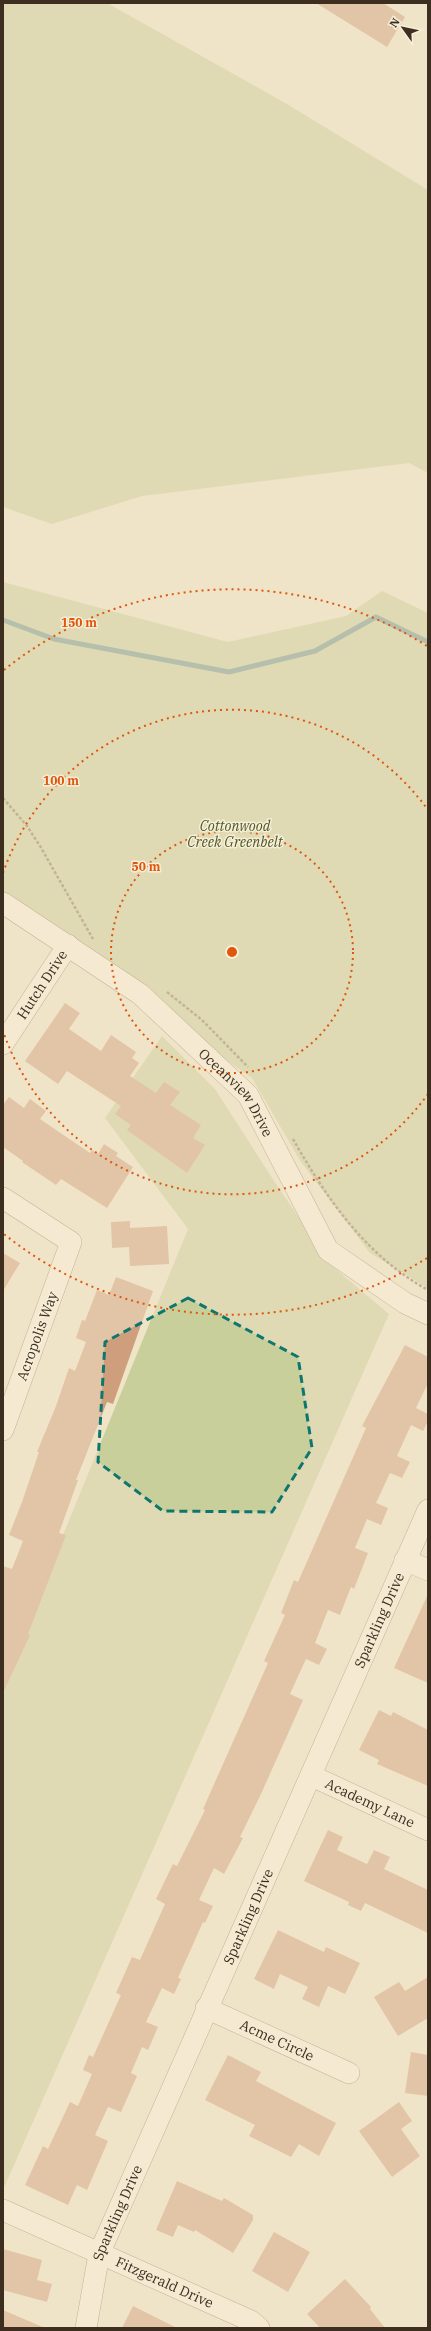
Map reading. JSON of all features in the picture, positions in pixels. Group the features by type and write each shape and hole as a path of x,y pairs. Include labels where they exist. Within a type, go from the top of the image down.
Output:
{"street":[{"name":"Oceanview Drive","path":"3,903 140,994 248,1095 328,1250 405,1303 428,1314"},
{"name":"Hutch Drive","path":"3,1044 68,945"},
{"name":"Acropolis Way","path":"3,1198 71,1242 3,1430"},
{"name":"Sparkling Drive","path":"86,2328 99,2254 206,2008 312,1776 428,1510"},
{"path":"405,1560 428,1570"},
{"name":"Academy Lane","path":"312,1776 428,1830"},
{"name":"Acme Circle","path":"206,2008 349,2073"},
{"name":"Fitzgerald Drive","path":"3,2210 251,2321 259,2328"}],"highlighted area":[{"path":"188,1298 298,1357 312,1448 272,1512 163,1511 98,1462 105,1342"}],"green space":[{"path":"3,3 107,3 287,104 428,190 428,473 409,463 142,496 52,524 3,507"},
{"name":"Cottonwood Creek Greenbelt","path":"3,582 228,642 346,616 382,591 428,613 428,1288 370,1253 301,1162 252,1078 3,906"},
{"path":"162,1036 215,1089 276,1184 332,1266 389,1314 3,2190 3,1682 188,1229 105,1118"}],"building":[{"path":"316,3 383,3 405,17 387,47"},
{"path":"65,1003 80,1013 69,1029 101,1051 111,1035 136,1052 132,1058 139,1063 130,1076 156,1093 164,1082 180,1092 170,1105 201,1125 193,1138 205,1145 187,1173 127,1130 131,1125 115,1114 121,1106 67,1071 58,1084 25,1061"},
{"path":"9,1097 24,1108 30,1099 46,1111 40,1119 90,1153 92,1150 98,1154 104,1144 118,1153 116,1156 133,1167 107,1208 61,1179 56,1185 3,1147 3,1105"},
{"path":"130,1221 130,1228 167,1226 169,1264 130,1266 129,1247 112,1248 111,1222"},
{"path":"3,1253 20,1263 3,1291"},
{"path":"116,1277 153,1291 113,1404 107,1402 76,1480 78,1480 59,1533 66,1535 28,1634 30,1635 3,1693 3,1566 12,1569 23,1541 9,1535 39,1452 37,1452 56,1406 69,1368 75,1371 86,1342 76,1338 82,1320 85,1321 97,1290 109,1295"},
{"path":"405,1345 428,1357 428,1383 416,1408 428,1414 428,1421 423,1431 411,1425 397,1456 410,1462 402,1478 390,1473 376,1503 388,1508 381,1525 367,1519 355,1548 368,1553 354,1589 351,1587 340,1615 328,1610 315,1643 327,1649 319,1665 306,1659 290,1694 303,1700 240,1837 243,1838 224,1874 214,1868 199,1900 213,1906 205,1923 203,1922 178,1978 181,1979 174,1994 162,1988 146,2022 158,2027 148,2050 142,2047 131,2073 137,2076 121,2112 108,2107 95,2135 108,2141 87,2190 77,2185 68,2205 25,2185 43,2146 48,2149 70,2102 78,2106 92,2074 83,2070 89,2055 93,2057 121,1995 116,1993 132,1957 140,1960 165,1904 156,1899 173,1864 177,1866 205,1810 203,1809 268,1663 264,1661 285,1615 281,1613 294,1580 298,1582 366,1428 362,1426"},
{"path":"428,1594 428,1683 394,1668"},
{"path":"379,1710 391,1716 393,1712 428,1730 428,1786 377,1764 379,1760 359,1750"},
{"path":"328,1830 343,1837 337,1850 367,1864 374,1850 390,1857 384,1869 428,1890 428,1933 365,1903 361,1911 348,1905 349,1902 304,1881"},
{"path":"278,1930 324,1952 326,1947 360,1963 345,1994 328,1986 319,2007 302,1999 308,1987 280,1974 274,1989 254,1979"},
{"path":"428,1977 428,2018 398,2036 374,1997 399,1982 405,1991"},
{"path":"411,2052 428,2055 428,2096 405,2093"},
{"path":"228,2055 261,2072 256,2081 336,2123 319,2156 299,2144 291,2157 249,2136 255,2125 205,2100"},
{"path":"399,2102 412,2121 401,2129 420,2156 392,2177 359,2131"},
{"path":"177,2181 222,2201 224,2198 253,2215 253,2220 233,2253 195,2230 194,2232 178,2225 173,2237 156,2230"},
{"path":"274,2232 310,2252 288,2292 252,2271"},
{"path":"3,2249 42,2260 37,2280 52,2284 47,2302 3,2290"},
{"path":"345,2279 371,2307 370,2309 385,2328 320,2328 307,2314"},
{"path":"133,2306 177,2328 122,2328"},
{"path":"3,2310 45,2328 3,2328"}],"waterway":[{"path":"3,620 54,639 229,672 315,651 376,617 428,642"}]}
